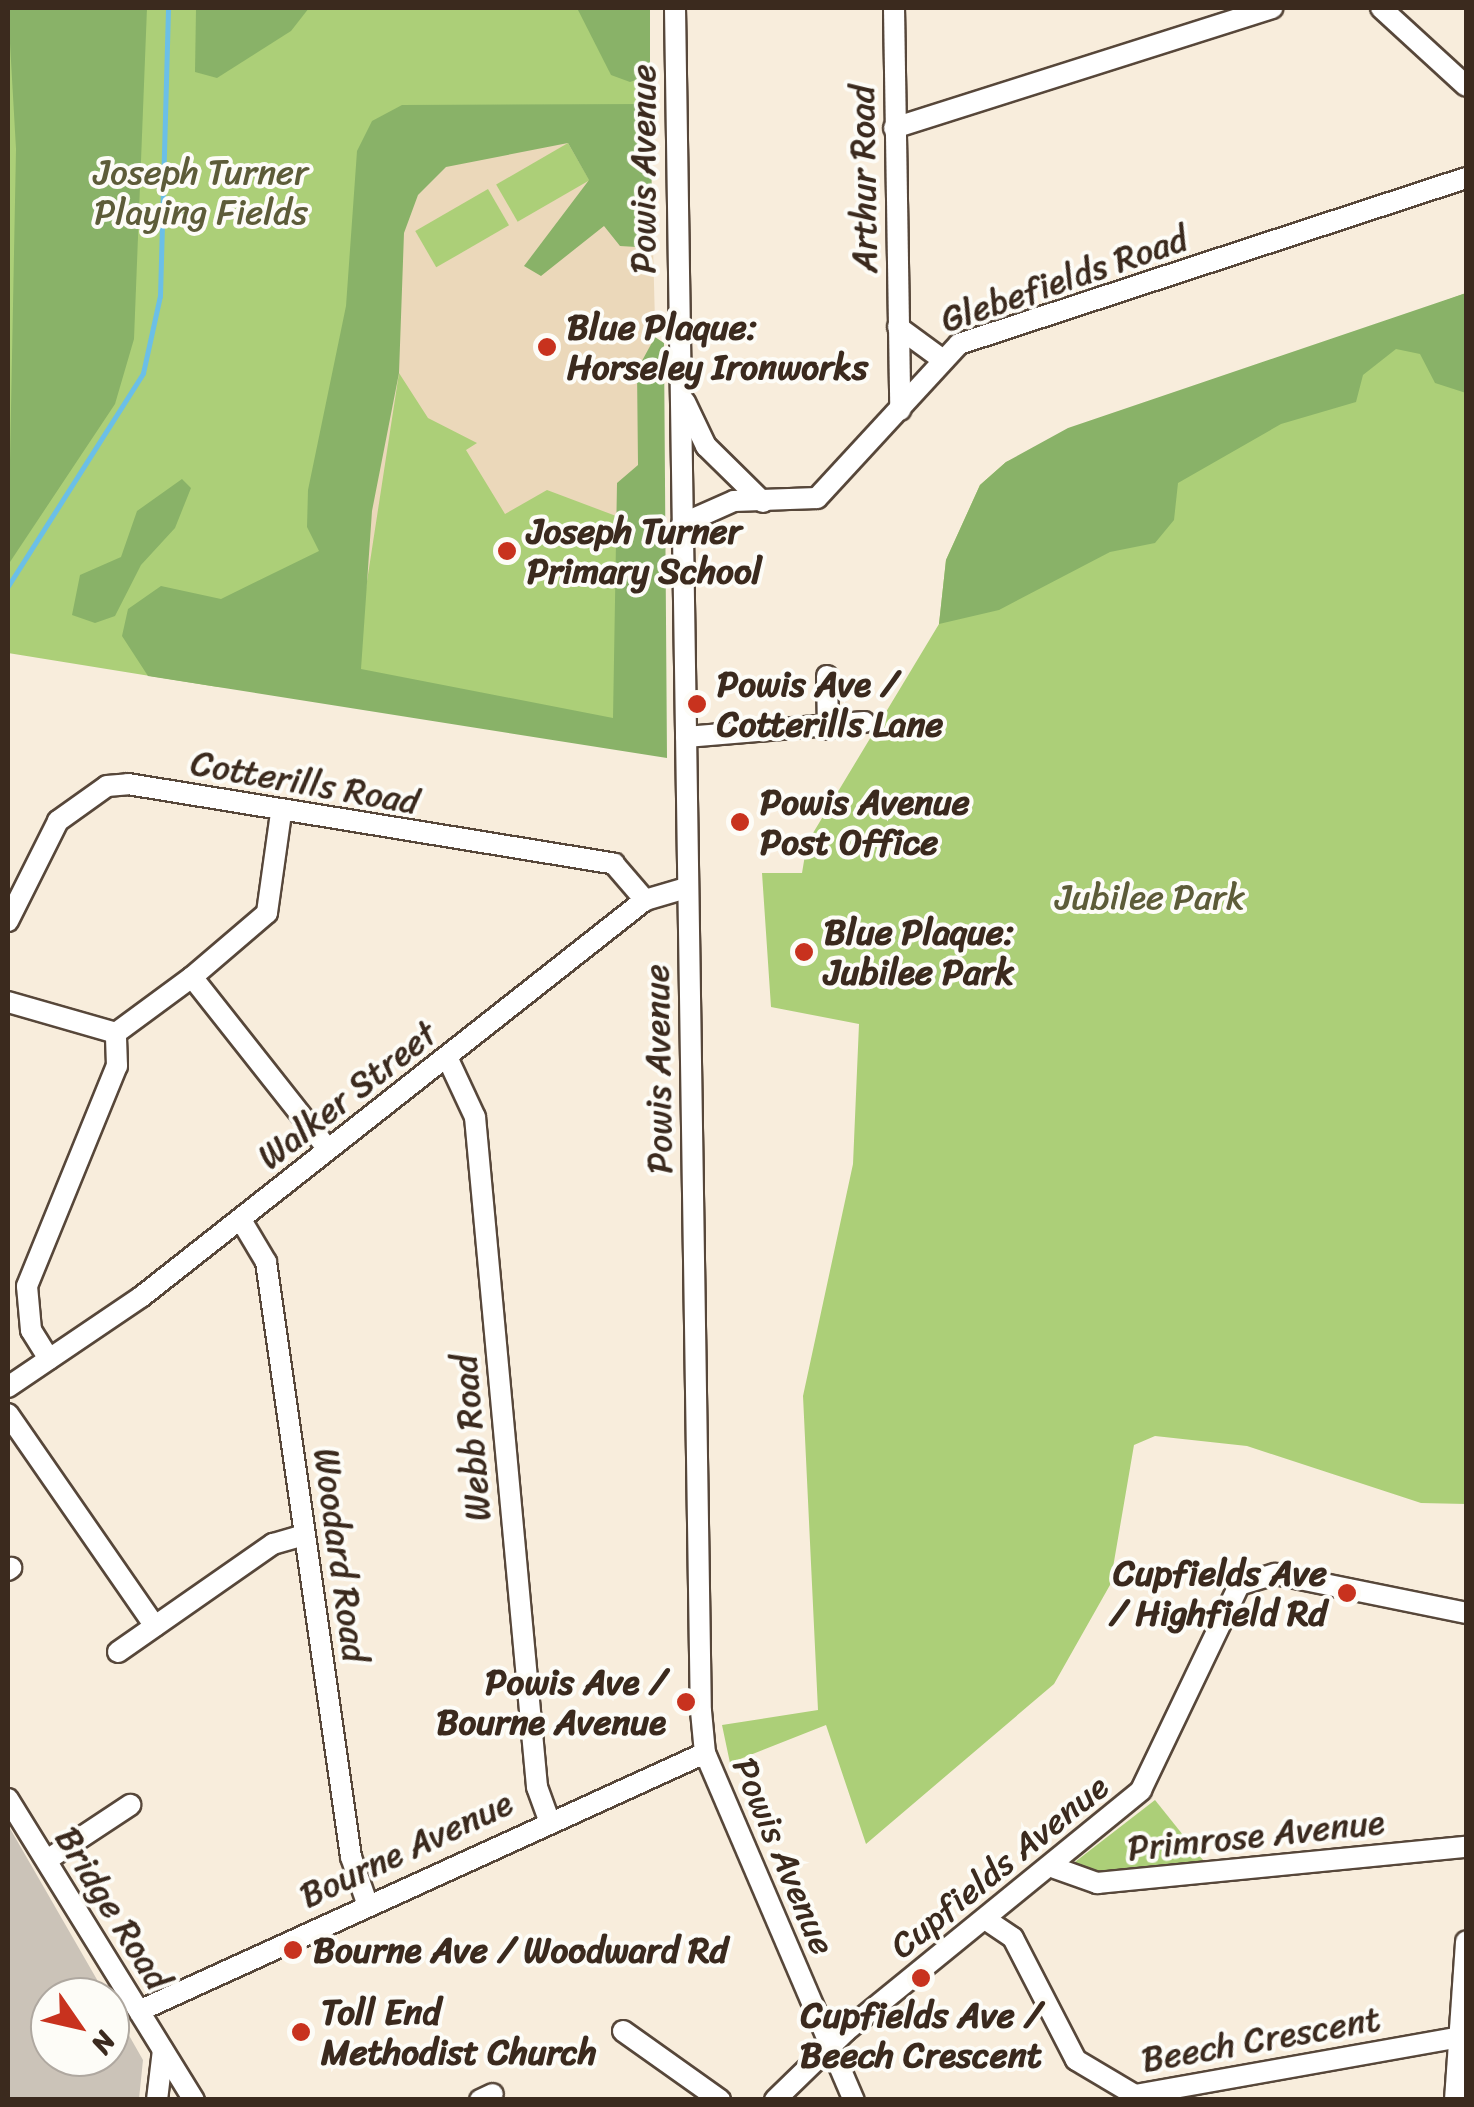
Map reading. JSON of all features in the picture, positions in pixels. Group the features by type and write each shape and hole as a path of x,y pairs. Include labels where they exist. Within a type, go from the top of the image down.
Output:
{"street":[{"name":"Powis Avenue","path":"675,8 686,888 705,1753 854,2100"},
{"name":"Arthur Road","path":"894,8 900,410"},
{"path":"894,128 1272,8"},
{"path":"1381,8 1466,86"},
{"name":"Glebefields Road","path":"682,524 734,501 762,502 825,492 900,410 939,356 1466,178"},
{"path":"898,327 939,356"},
{"path":"678,376 706,446 762,502"},
{"path":"828,676 828,729"},
{"path":"686,736 828,729 864,722"},
{"name":"Cotterills Road","path":"8,921 47,834 107,786 614,864 644,900"},
{"path":"116,1033 192,978 267,913 281,813"},
{"name":"Walker Street","path":"8,1387 242,1220 644,900 686,888"},
{"path":"192,978 328,1149"},
{"path":"8,1002 116,1033"},
{"path":"49,1359 31,1330 27,1286 117,1066 116,1033"},
{"name":"Webb Road","path":"447,1056 475,1117 536,1780 548,1817"},
{"name":"Woodard Road","path":"242,1220 266,1262 352,1862 367,1903"},
{"path":"8,1414 154,1626"},
{"path":"118,1652 273,1544 305,1535"},
{"name":"Cupfields Avenue","path":"776,2100 829,2047 1055,1868 1160,1764 1227,1603 1254,1575 1466,1613"},
{"name":"Bourne Avenue","path":"139,2011 548,1817 705,1753"},
{"name":"Bridge Road","path":"8,1799 194,2100"},
{"path":"47,1860 130,1805"},
{"name":"Primrose Avenue","path":"1055,1868 1097,1883 1466,1847"},
{"name":"Beech Crescent","path":"988,1921 1013,1938 1076,2060 1135,2095 1455,2038"},
{"path":"1454,2100 1455,2038 1466,1942"},
{"path":"623,2031 720,2100"},
{"path":"157,2100 163,2050"}],"shaded area":[{"name":"Joseph Turner Primary School","path":"650,132 666,741 339,692 392,135"},
{"path":"8,1825 95,1977 30,1977 30,2077 130,2077 130,2037 143,2060 139,2099 8,2099"}],"green space":[{"name":"Joseph Turner Playing Fields","path":"8,8 650,8 650,132 392,136 339,692 218,687 8,653"},
{"path":"8,8 147,8 134,339 115,404 8,565 16,149"},
{"path":"196,8 309,8 291,31 217,78 195,72"},
{"path":"577,8 650,8 650,75 630,82 611,75"},
{"path":"650,104 653,248 620,246 604,226 541,276 524,266 589,180 568,143 446,167 418,195 404,233 399,373 372,511 361,669 613,718 617,483 638,465 637,370 655,337 664,343 667,758 148,676 122,636 128,609 161,586 221,599 319,551 307,527 308,490 346,306 357,151 372,121 402,105"},
{"path":"568,143 590,180 518,222 496,185"},
{"path":"488,189 509,225 436,267 415,231"},
{"name":"Jubilee Park","path":"1466,293 1466,1504 1421,1503 1247,1446 1155,1436 1134,1445 1110,1585 1054,1684 866,1844 826,1725 730,1763 722,1725 818,1710 803,1396 853,1164 859,1024 771,1007 762,873 802,873 807,843 939,624 946,560 980,485 1006,462"},
{"path":"1466,293 1466,393 1435,383 1420,354 1396,349 1363,375 1356,402 1281,424 1178,483 1174,520 1155,543 1110,552 999,610 939,624 946,560 980,485 1006,462 1068,428"},
{"path":"399,373 428,418 477,443 466,450 505,514 547,490 632,522 628,699 613,719 352,679"},
{"path":"182,479 191,488 175,528 141,565 115,616 95,623 72,615 80,575 121,557 137,511"},
{"path":"1155,1800 1207,1865 1097,1875 1071,1865"}],"waterway":[{"path":"8,586 143,373 160,296 168,8"}],"place":[{"name":"Blue Plaque: Horseley Ironworks","path":"547,347"},
{"name":"Joseph Turner Primary School","path":"507,551"},
{"name":"Powis Ave / Cotterills Lane","path":"697,704"},
{"name":"Powis Avenue Post Office","path":"740,822"},
{"name":"Blue Plaque: Jubilee Park","path":"804,952"},
{"name":"Cupfields Ave / Highfield Rd","path":"1347,1593"},
{"name":"Powis Ave / Bourne Avenue","path":"686,1702"},
{"name":"Bourne Ave / Woodward Rd","path":"293,1950"},
{"name":"Cupfields Ave / Beech Crescent","path":"921,1978"},
{"name":"Toll End Methodist Church","path":"301,2032"}]}
